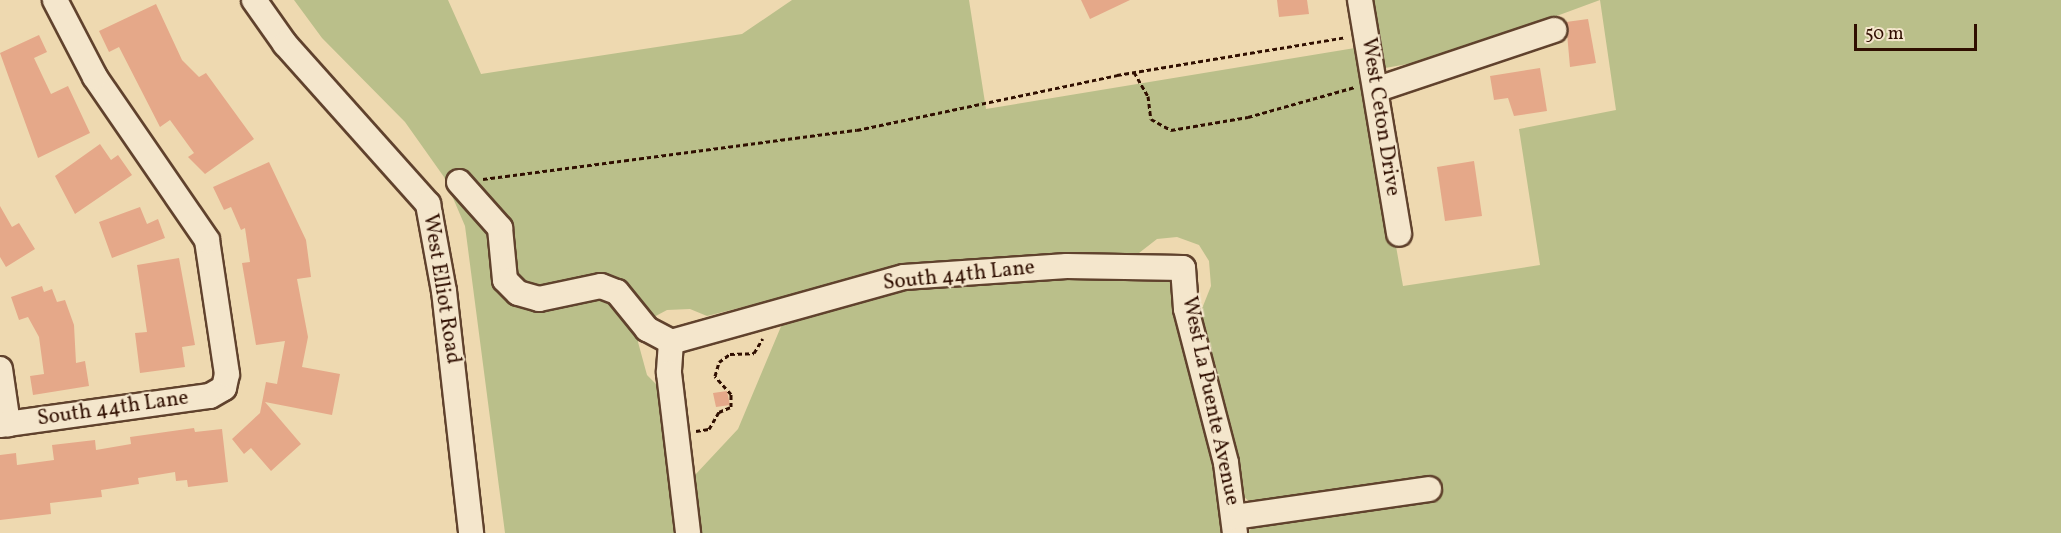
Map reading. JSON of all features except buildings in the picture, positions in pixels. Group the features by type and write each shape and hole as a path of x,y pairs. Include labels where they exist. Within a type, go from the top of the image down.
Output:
{"street":[{"name":"South 44th Lane","path":"4,425 210,396 224,388 227,374 207,240 95,77 55,0"},
{"name":"West Elliot Road","path":"254,0 285,44 428,204 444,291 471,533"},
{"name":"West Ceton Drive","path":"1360,0 1377,84 1399,234"},
{"path":"1377,84 1554,30"},
{"path":"459,183 500,228 505,280 518,293 539,299 601,286 617,292 646,329 671,342 677,435 688,533"},
{"name":"South 44th Lane","path":"671,342 757,315 904,277 969,271 1183,268"},
{"name":"West La Puente Avenue","path":"1183,268 1186,309 1235,525"},
{"path":"0,369 4,425"},
{"path":"1235,525 1430,489"}],"path":[{"path":"459,183 857,130 1134,72 1367,32"},
{"path":"1134,72 1148,96 1151,119 1171,130 1248,117 1377,84"},
{"path":"677,435 709,429 719,412 731,407 731,394 719,383 716,370 730,354 754,353 761,345 757,315"}],"green space":[{"path":"294,0 448,0 481,74 742,34 792,0 969,0 986,109 1361,47 1403,286 1540,265 1519,129 1616,110 1600,0 2061,0 2061,533 1247,533 1254,526 1254,506 1241,494 1199,316 1211,286 1209,261 1199,245 1177,237 1157,239 1139,253 1123,256 910,265 707,316 690,309 667,310 652,318 638,342 647,375 660,388 680,533 505,533 465,226 444,177 405,122 322,38"},
{"path":"1368,0 1600,0 1442,58 1385,68"},
{"path":"1003,278 1171,282 1216,469 1222,533 701,533 695,475 738,429 785,317 915,287"}]}
